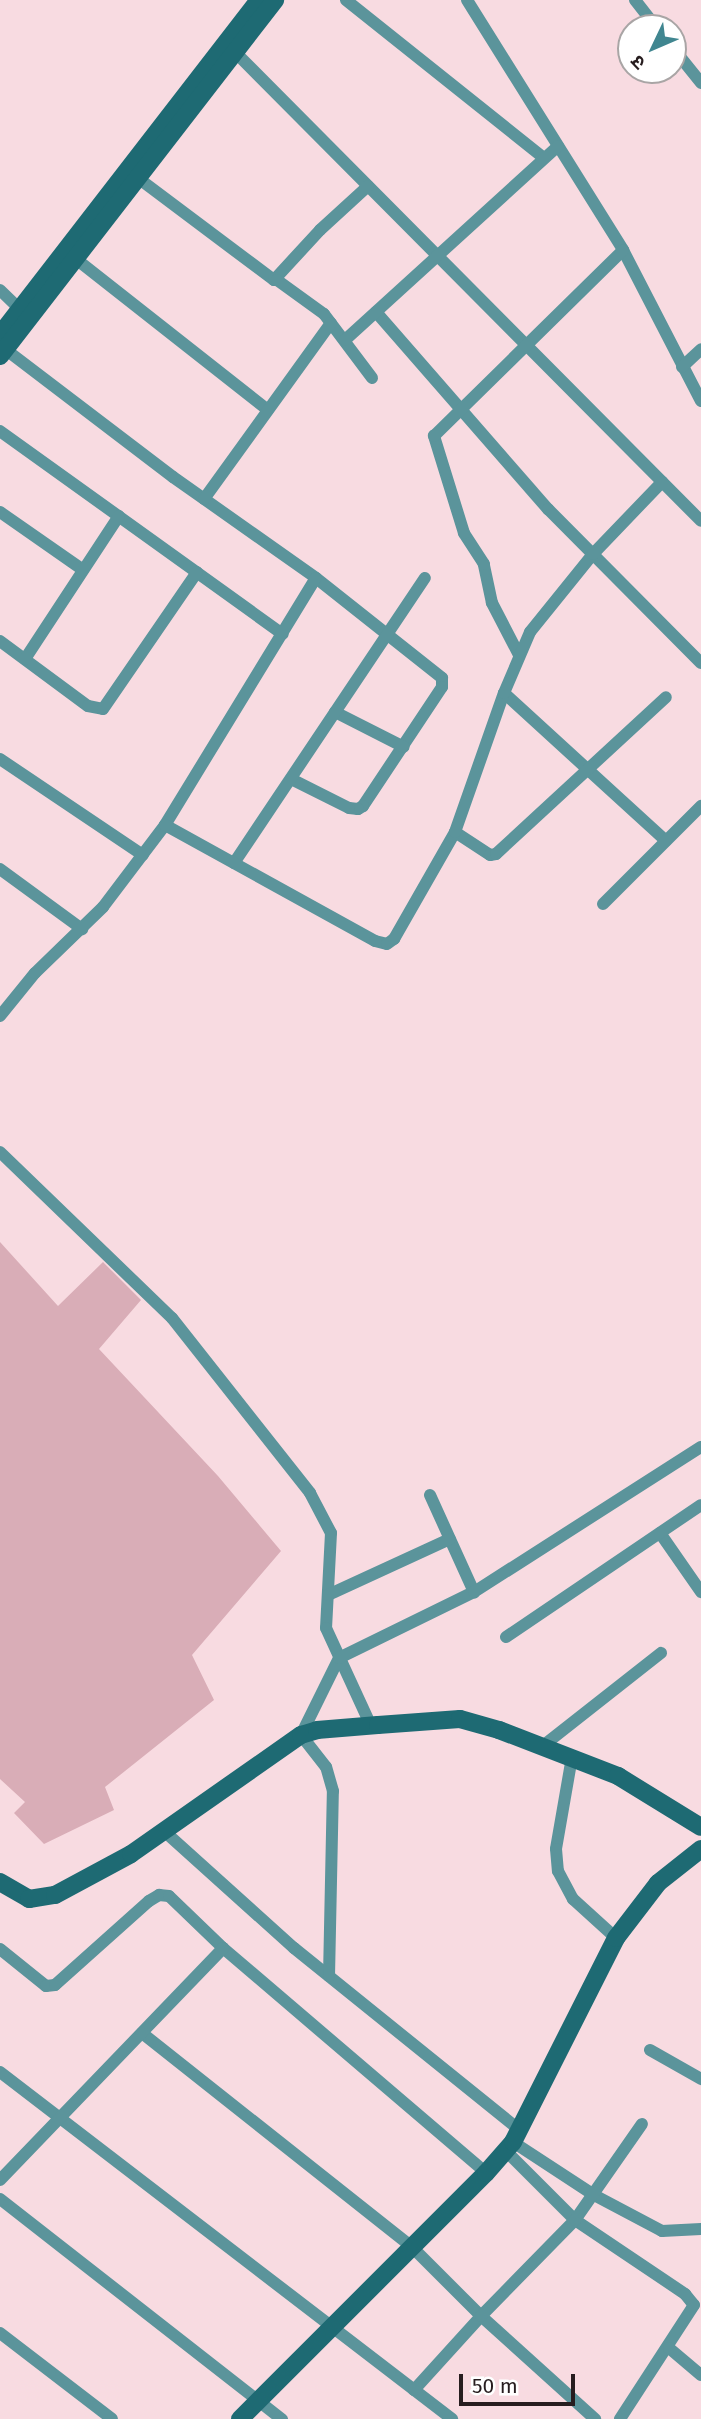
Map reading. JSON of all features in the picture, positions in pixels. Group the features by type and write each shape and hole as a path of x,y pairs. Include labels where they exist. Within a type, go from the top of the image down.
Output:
{"street":[{"path":"2,347 20,309 259,0"},
{"path":"2,347 76,259 275,0"},
{"path":"346,0 544,158"},
{"path":"467,0 623,250 701,401"},
{"path":"635,0 646,14"},
{"path":"235,52 437,257 698,514"},
{"path":"687,66 701,83"},
{"path":"345,340 558,146"},
{"path":"138,178 270,279 277,280 311,302 345,340 372,378"},
{"path":"277,280 320,230 368,186"},
{"path":"519,655 492,603 487,572 467,540 434,444 434,436 441,426 529,345 623,250"},
{"path":"76,259 268,410"},
{"path":"0,290 20,309"},
{"path":"376,312 460,410 593,554 701,663"},
{"path":"204,499 331,323"},
{"path":"2,347 204,499 316,578 442,678 442,687 404,747 358,809 291,779"},
{"path":"682,367 701,349"},
{"path":"0,431 283,634"},
{"path":"165,825 375,941 387,944 400,932 455,832 519,655 540,617 593,554 662,481"},
{"path":"0,512 83,569"},
{"path":"25,659 119,516"},
{"path":"0,641 88,706 103,709 197,572"},
{"path":"0,1016 35,973 82,929 165,825 316,578"},
{"path":"234,863 425,578"},
{"path":"504,693 666,841"},
{"path":"455,832 490,855 496,855 667,697"},
{"path":"335,712 404,747"},
{"path":"0,759 143,855"},
{"path":"603,904 701,806"},
{"path":"0,869 82,929"},
{"path":"0,1152 172,1318 310,1493 331,1533 326,1628 371,1726"},
{"path":"301,1735 340,1658 474,1592 701,1447"},
{"path":"430,1496 474,1592"},
{"path":"506,1637 701,1504"},
{"path":"660,1532 701,1592"},
{"path":"328,1595 450,1539"},
{"path":"544,1745 661,1653"},
{"path":"0,1882 29,1899 55,1895 131,1854 301,1735 460,1718 544,1745 618,1776 701,1827"},
{"path":"301,1735 327,1768 333,1791 329,1976"},
{"path":"572,1757 556,1849 558,1871 573,1899 616,1938"},
{"path":"164,1831 512,2140 594,2195 662,2231 701,2229"},
{"path":"240,2419 486,2173 512,2140 616,1938 658,1883 701,1849"},
{"path":"0,1949 46,1986 55,1985 159,1895 169,1896 180,1903 223,1948 486,2173"},
{"path":"0,2180 223,1948"},
{"path":"142,2033 412,2247 481,2316 595,2419"},
{"path":"650,2050 701,2079"},
{"path":"0,2072 452,2419"},
{"path":"414,2390 481,2316 575,2220 642,2124"},
{"path":"512,2140 575,2220 691,2299 692,2310 620,2419"},
{"path":"0,2199 282,2419"},
{"path":"0,2333 112,2419"},
{"path":"669,2347 701,2375"}],"shaded area":[{"path":"0,1242 58,1306 103,1262 141,1300 99,1349 218,1476 281,1551 192,1655 214,1700 105,1787 114,1810 44,1844 14,1813 25,1802 0,1779"}]}
